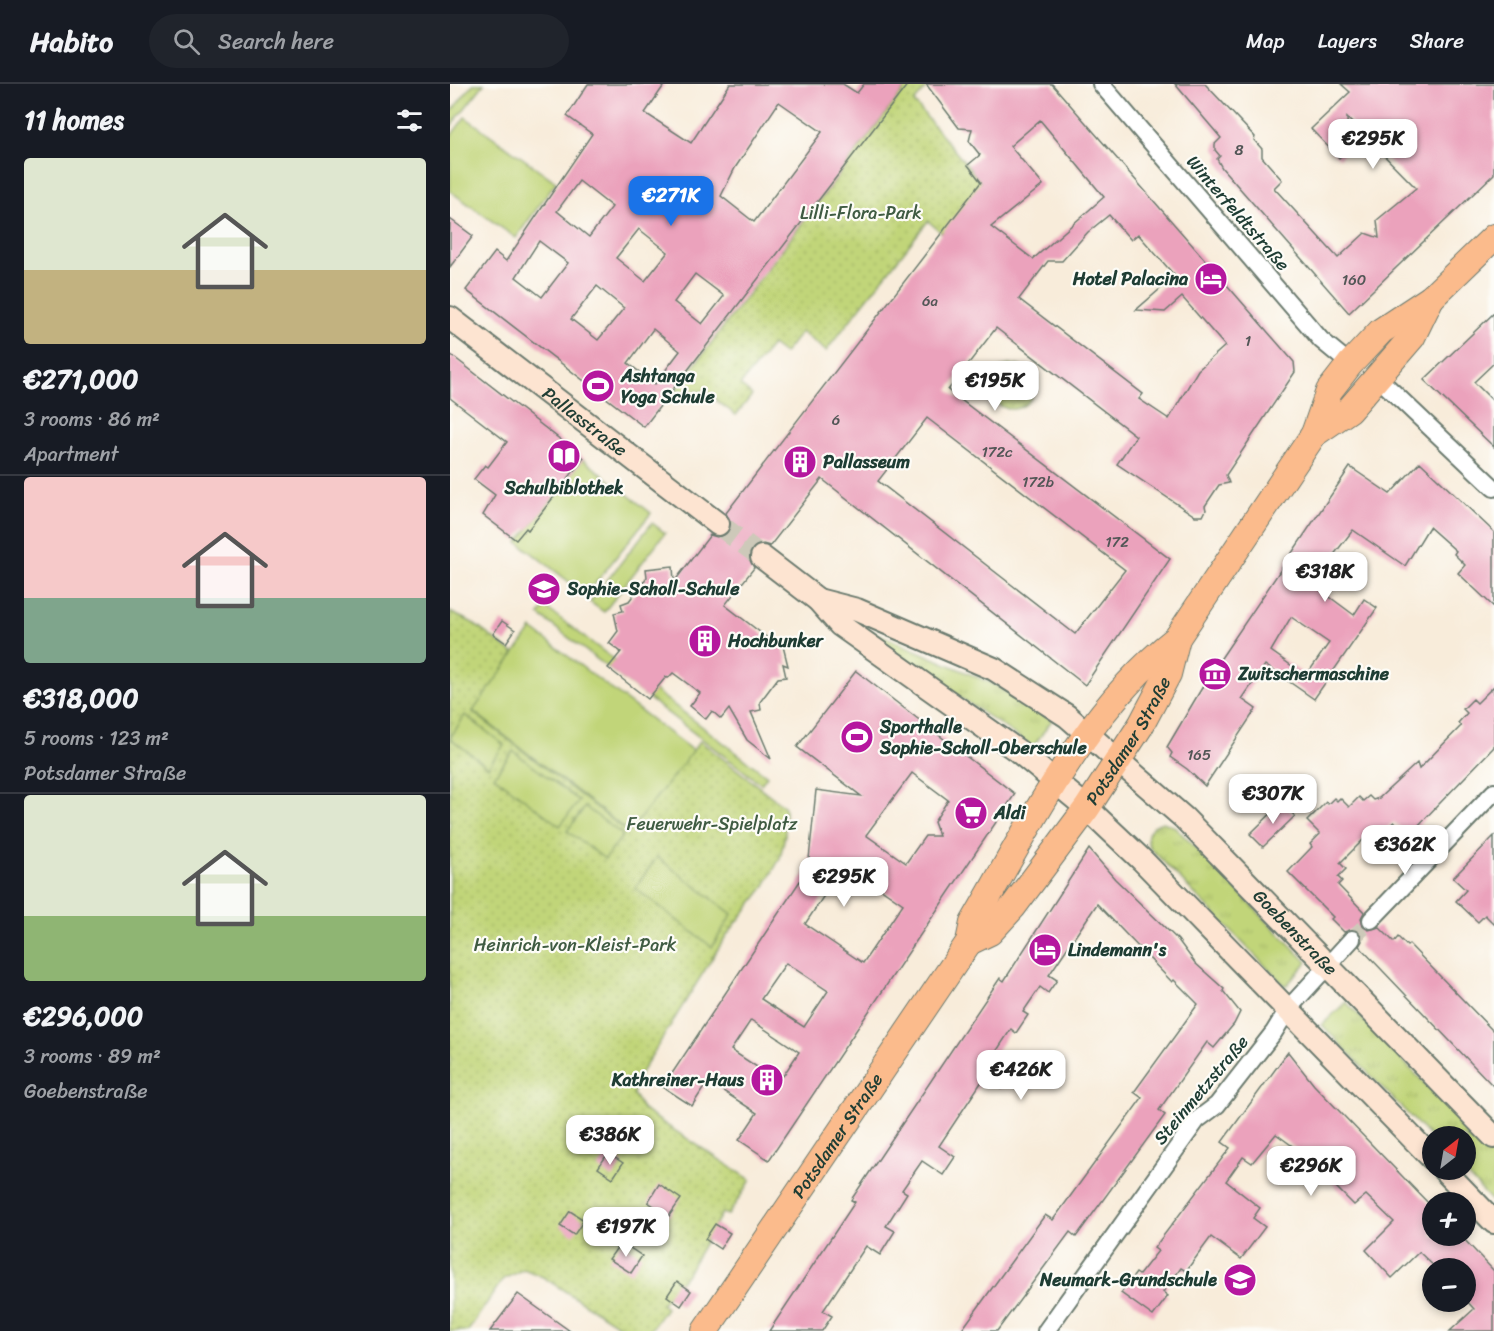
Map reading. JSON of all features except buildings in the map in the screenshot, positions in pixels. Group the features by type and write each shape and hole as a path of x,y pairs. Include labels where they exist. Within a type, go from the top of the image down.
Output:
{"main road":[{"name":"Potsdamer Straße","path":"705,1331 969,942 973,923 1057,782 1089,734 1148,661 1177,638 1314,434 1329,391 1350,364 1381,331 1431,298 1494,237"},
{"name":"Potsdamer Straße","path":"1314,434 1349,410 1412,337 1431,298"},
{"name":"Pallasstraße","path":"450,318 718,524"},
{"path":"762,557 818,600 840,625 1057,782 1087,808 1288,1009 1422,1148"},
{"path":"818,600 856,610 994,669 1039,696 1089,734"},
{"name":"Potsdamer Straße","path":"969,942 990,932 1013,907 1087,808 1119,760 1168,674 1177,638"},
{"name":"Goebenstraße","path":"1089,734 1184,818 1494,1137"},
{"path":"1454,1180 1494,1222"}],"street":[{"name":"Winterfeldtstraße","path":"1101,84 1321,339 1350,364"},
{"path":"1376,376 1494,488"},
{"path":"1371,920 1494,792"},
{"name":"Steinmetzstraße","path":"1046,1331 1197,1120 1216,1105 1274,1032 1288,1009 1329,967 1352,939"}],"green space":[{"path":"473,84 484,84 450,127 450,113"},
{"name":"Lilli-Flora-Park","path":"908,84 928,86 914,102 996,200 942,233 928,221 826,351 801,332 784,354 772,345 740,385 752,395 736,415 703,391 674,392"},
{"path":"465,117 556,182 516,238 450,191 450,137"},
{"path":"1012,365 1027,372 1034,387 1027,402 1012,409 997,402 990,387 997,372"},
{"path":"583,459 651,513 586,595 518,542"},
{"path":"652,523 665,533 604,612 590,602"},
{"path":"545,607 767,776 761,784 539,615"},
{"name":"Heinrich-von-Kleist-Park","path":"450,612 471,622 514,654 473,712 628,832 700,741 785,807 785,835 780,858 763,889 726,936 637,1079 633,1094 643,1110 751,1180 728,1215 722,1213 686,1275 661,1304 666,1308 650,1331 627,1331 543,1277 524,1269 503,1279 468,1331 450,1331"},
{"path":"532,629 693,751 629,832 473,711"},
{"path":"871,631 993,684 1052,720 1033,747 869,635"},
{"path":"465,715 504,745 488,767 450,738"},
{"path":"513,751 579,801 560,826 494,776"},
{"path":"585,807 623,835 605,859 567,831"},
{"path":"1163,822 1175,827 1307,962 1287,985 1284,985 1151,849 1148,840 1149,832 1154,826"},
{"path":"657,857 732,914 712,947 635,888"},
{"path":"1346,1002 1466,1126 1422,1126 1422,1129 1322,1025"},
{"path":"1476,1136 1494,1155 1494,1203 1472,1180 1476,1180"}],"tunnel":[{"path":"718,524 762,557"},
{"path":"1352,939 1371,920"}],"place":[{"name":"Hotel Palacina","path":"1211,279"},
{"name":"Ashtanga Yoga Schule","path":"598,386"},
{"name":"Schulbiblothek","path":"564,456"},
{"name":"Pallasseum","path":"800,462"},
{"name":"Sophie-Scholl-Schule","path":"544,589"},
{"name":"Hochbunker","path":"705,641"},
{"name":"Zwitschermaschine","path":"1215,674"},
{"name":"Sporthalle Sophie-Scholl-Oberschule","path":"857,737"},
{"name":"Aldi","path":"971,813"},
{"name":"Lindemann's","path":"1045,950"},
{"name":"Kathreiner-Haus","path":"767,1080"},
{"name":"Neumark-Grundschule","path":"1240,1280"}],"park label":[{"name":"Feuerwehr-Spielplatz","path":"712,824"}]}
